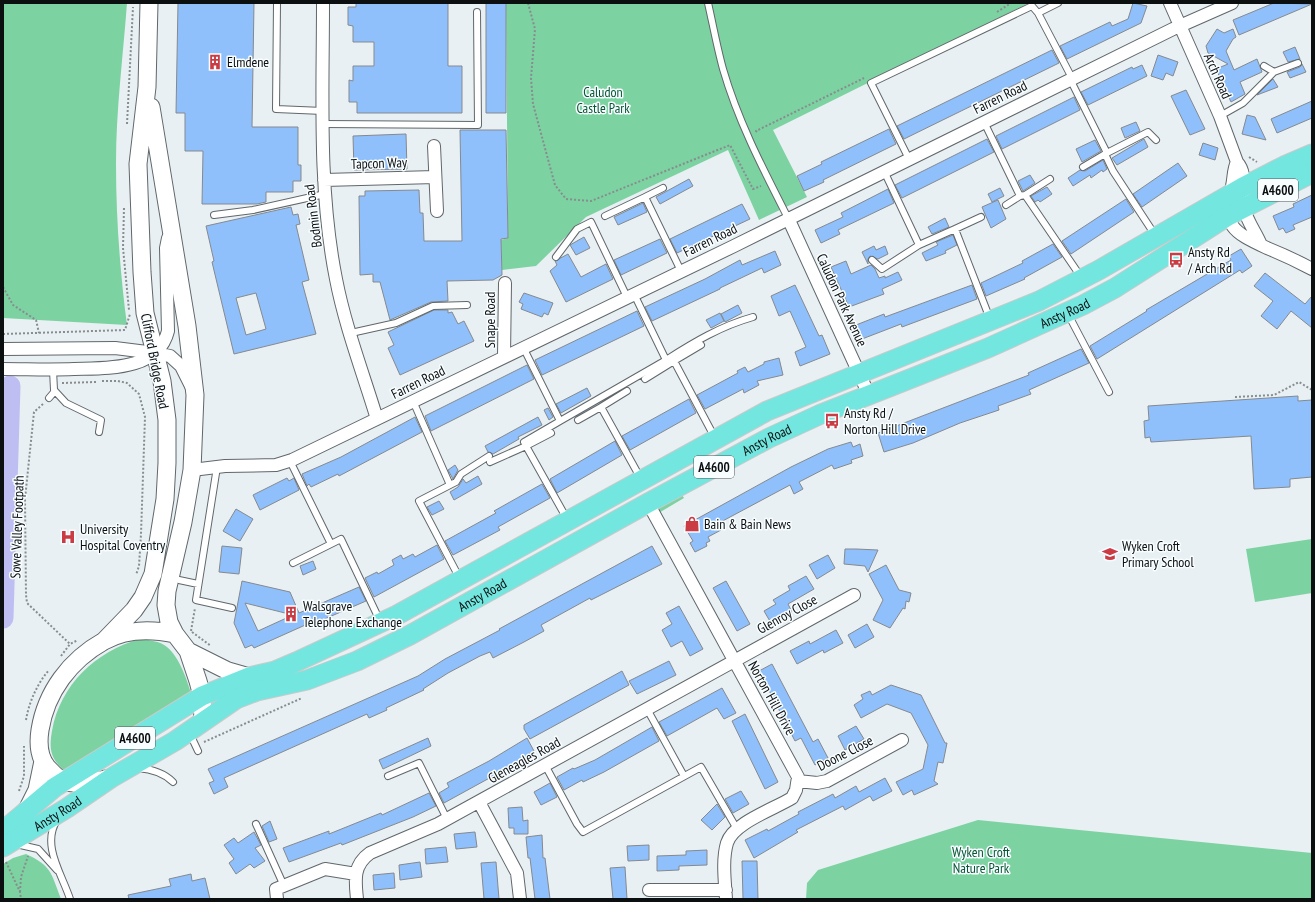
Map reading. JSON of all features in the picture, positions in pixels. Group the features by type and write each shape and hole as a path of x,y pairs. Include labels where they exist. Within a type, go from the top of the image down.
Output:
{"highway":[{"name":"Ansty Road","path":"253,676 275,671 381,623 460,581 767,411 1039,301 1236,191 1284,166 1312,154"},
{"name":"Ansty Road","path":"197,738 236,699 246,695 307,680 357,661 397,641 769,438 868,395 988,348 1068,313 1115,288 1236,212 1312,173"},
{"path":"543,535 567,527 612,507 632,496 639,495 648,503"},
{"name":"A4600","path":"27,810 64,782 202,696 253,676"},
{"name":"A4600","path":"119,774 197,738"},
{"name":"Ansty Road","path":"4,847 119,774"},
{"name":"Ansty Road","path":"4,847 27,810"}],"main road":[{"name":"Clifford Bridge Road","path":"104,641 134,610 143,597 153,574 162,530 167,463 167,420 162,381 146,313 142,272 138,172 147,87 149,3"},
{"name":"Clifford Bridge Road","path":"147,87 188,326 195,395 192,470 183,522 167,591 166,610 175,634 188,651"},
{"path":"104,641 135,631 155,630 175,634"},
{"name":"Ansty Road","path":"27,810 37,790 42,761 39,751 42,719 45,706 54,687 78,661 104,641"},
{"path":"188,651 202,696 197,738"},
{"path":"188,651 228,671 253,676"},
{"path":"42,761 53,774 64,782 80,784 119,774"}],"street":[{"name":"Bodmin Road","path":"323,3 324,180 335,277 377,419"},
{"name":"Arch Road","path":"1170,3 1220,116 1237,162"},
{"name":"Farren Road","path":"192,470 217,467 276,465 290,460 630,296 1180,25 1232,3"},
{"path":"434,146 437,211"},
{"path":"1261,245 1258,236 1251,226 1236,212 1227,205 1236,191 1242,168 1237,162 1234,169 1236,191 1236,212 1236,230 1251,242 1261,245 1312,269"},
{"name":"Tapcon Way","path":"324,180 435,177"},
{"name":"Caludon Park Avenue","path":"788,218 868,395"},
{"path":"3,369 53,370 117,368 137,362 155,353 165,342 168,331 166,248 170,227"},
{"name":"Snape Road","path":"504,356 505,283"},
{"path":"3,348 120,348 170,356 181,366 195,395"},
{"name":"Norton Hill Drive","path":"648,503 734,661 797,772 798,781"},
{"name":"Glenroy Close","path":"734,661 854,595"},
{"name":"Gleneagles Road","path":"356,874 361,860 370,853 447,819 734,661"},
{"name":"Doone Close","path":"798,781 817,783 827,781 902,740"},
{"path":"649,890 726,895 726,849 729,838 737,829 792,798 798,781"},
{"path":"479,802 518,873 520,899"},
{"path":"277,899 276,889 325,869 356,874 357,899"}],"lane":[{"path":"277,3 276,109 323,111"},
{"path":"708,3 723,69 735,105 755,153 788,218"},
{"path":"1038,13 1058,3"},
{"path":"909,159 871,83 1032,6 1038,13 1071,79 1113,171 1156,236"},
{"path":"323,124 478,125 477,12"},
{"path":"1220,116 1243,103 1274,72 1298,63"},
{"path":"1264,66 1274,72"},
{"path":"984,122 1023,195 1082,278"},
{"path":"1083,167 1148,132 1156,140"},
{"path":"884,171 919,245"},
{"path":"1006,205 1050,179"},
{"path":"605,216 663,188"},
{"path":"214,215 253,210 325,194"},
{"path":"645,198 681,271"},
{"path":"872,260 882,269 919,245 981,218"},
{"path":"556,257 577,229 591,222 666,360"},
{"path":"955,230 990,320"},
{"path":"351,333 396,323 433,306 467,305"},
{"path":"1068,313 1109,392"},
{"path":"525,444 560,421 666,360 698,339 731,323 753,317"},
{"path":"645,379 701,345"},
{"path":"523,347 560,421"},
{"path":"674,361 716,439"},
{"path":"53,370 53,383 55,391 66,403 101,420 99,432"},
{"path":"49,398 55,391"},
{"path":"578,420 627,391"},
{"path":"413,401 450,485"},
{"path":"602,407 642,480"},
{"path":"460,581 419,501 456,482 461,474 490,459 551,433"},
{"path":"525,444 568,521"},
{"path":"290,460 331,544"},
{"path":"217,467 196,600 232,608"},
{"path":"293,562 341,539 381,623"},
{"path":"179,580 198,584"},
{"path":"647,709 684,776"},
{"path":"388,776 419,762 447,819"},
{"path":"545,765 577,824 583,832 701,768 737,829"},
{"path":"119,774 149,769 169,778 173,782"},
{"path":"67,808 56,822 50,840 70,899"},
{"path":"256,824 284,886"},
{"path":"4,847 22,845 38,849 60,873"}],"path":[{"path":"528,3 535,29 531,78 533,104 555,185 566,199 591,201 730,145 753,189 770,182"},
{"path":"3,287 13,305 36,320 38,333"},
{"path":"3,334 125,330 130,314"},
{"path":"53,383 118,380 128,383 139,394 145,417 139,566 135,578"},
{"path":"1235,397 1274,395 1299,382 1312,390"},
{"name":"Sowe Valley Footpath","path":"49,398 34,412 26,499 27,603 70,644 83,637"},
{"path":"196,600 191,631 216,649"},
{"path":"197,738 303,697"},
{"path":"4,847 7,862 20,892"},
{"path":"21,899 21,877 30,851"}],"green space":[{"path":"3,3 127,3 118,104 116,164 119,244 127,325 3,318"},
{"name":"Caludon Castle Park","path":"506,3 1029,3 773,130 807,197 759,220 728,150 586,217 536,266 502,270 501,240 508,238"},
{"path":"680,492 684,498 657,514 659,508"},
{"path":"1312,539 1312,593 1255,602 1246,549"},
{"path":"140,639 161,643 171,651 182,669 191,694 65,771 56,762 51,748 52,731 56,714 63,699 82,672 95,661 109,652"},
{"name":"Wyken Croft Nature Park","path":"978,820 1312,853 1312,899 806,899 807,883 818,870"},
{"path":"26,854 41,862 50,871 61,899 3,899 3,864 13,858"}],"building":[{"path":"178,3 254,3 252,127 298,127 298,165 301,165 301,181 293,181 293,192 266,192 266,202 257,204 202,204 203,151 185,151 185,113 176,113"},
{"path":"356,3 448,3 448,66 462,66 462,113 357,113 357,102 349,102 349,80 353,81 353,66 374,66 374,42 353,42 353,26 348,25 348,7 356,7"},
{"path":"486,3 506,3 506,113 486,113"},
{"path":"1133,3 1147,6 1141,23 1067,59 1060,46 1110,22 1112,26 1128,19"},
{"path":"1274,3 1312,4 1239,35 1233,20"},
{"path":"1217,29 1224,33 1233,29 1236,37 1233,39 1226,51 1234,70 1257,59 1262,72 1240,82 1245,94 1231,102 1216,69 1228,64 1208,53 1206,46"},
{"path":"1295,47 1300,59 1288,62 1283,52"},
{"path":"1052,50 1059,63 904,139 897,126"},
{"path":"1158,55 1178,62 1173,76 1166,73 1163,80 1151,76"},
{"path":"1302,64 1306,72 1290,78 1287,72 1300,67"},
{"path":"1142,65 1147,76 1088,105 1081,92 1132,67 1133,69"},
{"path":"1273,79 1278,87 1257,95"},
{"path":"1186,90 1205,129 1190,135 1171,96"},
{"path":"1074,97 1080,110 1002,149 996,136"},
{"path":"1312,101 1312,118 1277,133 1271,119"},
{"path":"1247,115 1255,117 1266,140 1242,134"},
{"path":"1136,122 1140,131 1125,138 1121,128"},
{"path":"889,129 896,144 804,191 797,176 822,164 821,162"},
{"path":"460,130 506,130 508,238 501,239 502,275 493,280 447,281 448,301 431,302 390,320 380,282 373,282 373,274 360,275 359,196 365,196 365,191 419,190 420,213 423,213 424,241 462,241"},
{"path":"406,134 407,169 354,170 353,136"},
{"path":"987,139 994,152 902,198 895,185"},
{"path":"1144,139 1148,147 1117,165 1112,158"},
{"path":"1095,140 1101,151 1082,162 1076,149"},
{"path":"1203,143 1218,148 1215,160 1199,155"},
{"path":"1103,160 1107,169 1103,172 1102,170 1091,178 1090,175 1073,186 1068,178 1080,170 1085,171"},
{"path":"1178,163 1187,176 1142,207 1133,194"},
{"path":"1030,175 1035,183 1023,191 1018,181"},
{"path":"689,179 693,186 660,204 656,197"},
{"path":"1047,187 1052,194 1040,202 1038,200 1035,202 1031,196"},
{"path":"1000,188 1004,196 992,202 988,194"},
{"path":"888,189 894,203 838,230 840,234 821,243 815,230 843,217 841,213"},
{"path":"1312,195 1312,217 1293,225 1295,229 1286,233 1283,228 1279,230 1273,216 1294,207 1293,204"},
{"path":"1126,199 1134,212 1071,254 1062,241"},
{"path":"998,200 1006,219 991,228 982,207"},
{"path":"643,203 647,212 618,225 614,217"},
{"path":"742,204 750,219 677,253 670,239"},
{"path":"291,207 293,215 298,214 300,224 296,225 309,280 302,282 316,334 234,354 212,262 214,261 206,226","holes":["256,293 266,329 246,335 236,298"]},
{"path":"945,218 949,227 932,234 928,227"},
{"path":"953,235 957,245 945,251 946,253 926,261 922,253 938,245 936,242"},
{"path":"584,237 590,248 576,255 570,245"},
{"path":"660,239 667,253 621,275 614,260"},
{"path":"1053,244 1062,257 1024,278 1025,279 986,296 981,283 1023,263 1022,261"},
{"path":"874,246 876,250 885,246 888,254 878,259 870,256 868,259 868,264 862,252"},
{"path":"1241,249 1252,266 1242,273 1240,270 1097,359 1090,346 1147,311 1146,310 1231,260 1229,256"},
{"path":"775,251 781,265 764,273 762,268 652,321 645,307 705,279 740,260 742,265"},
{"path":"568,254 581,277 606,264 613,279 566,302 550,271 557,265 555,261"},
{"path":"846,261 851,274 871,265 875,269 879,278 885,276 885,278 898,272 902,280 882,289 884,294 849,307 831,267"},
{"path":"1265,273 1305,304 1312,296 1312,328 1291,311 1277,329 1261,316 1273,301 1254,286"},
{"path":"795,285 819,336 822,335 830,354 800,366 795,352 806,347 790,311 779,316 771,296"},
{"path":"972,285 977,299 902,327 901,324 862,339 856,325 884,314 885,317"},
{"path":"524,293 553,303 548,315 544,313 542,317 521,309 523,304 519,302"},
{"path":"738,305 742,313 725,322 721,314"},
{"path":"434,310 448,310 448,313 452,312 458,324 464,321 474,341 400,375 388,348 394,345 388,332"},
{"path":"637,311 644,326 542,375 535,360"},
{"path":"720,313 724,321 711,328 706,320"},
{"path":"1081,349 1089,363 1029,390 1031,394 998,406 999,410 960,423 913,443 884,452 878,433 1029,375 1028,373"},
{"path":"779,358 783,375 757,381 759,385 744,393 743,389 705,409 697,395 738,373 737,371 745,367 748,372 764,364 764,362"},
{"path":"527,365 534,379 431,431 425,416"},
{"path":"587,388 591,396 561,413 556,404"},
{"path":"1298,396 1298,401 1312,400 1312,477 1290,479 1290,487 1254,489 1251,436 1151,442 1150,437 1145,438 1144,421 1149,420 1148,406"},
{"path":"689,399 696,413 630,450 622,436"},
{"path":"548,408 553,417 549,420 544,410"},
{"path":"415,417 422,432 339,476 338,474 311,487 309,484 307,486 302,474 341,457"},
{"path":"538,417 542,425 518,437 519,439 493,454 488,452 485,446"},
{"path":"615,441 622,455 557,493 550,479"},
{"path":"851,442 853,447 860,444 863,456 851,460 852,463 834,469 832,465 799,482 803,489 794,494 790,485 717,524 721,530 708,537 710,541 706,543 707,546 695,552 690,543 693,541 684,526 791,467 828,449"},
{"path":"455,465 458,470 453,479 448,470"},
{"path":"478,476 482,484 454,500 450,492 458,487 463,479 466,483"},
{"path":"287,478 289,481 294,478 299,490 260,510 253,495"},
{"path":"542,484 550,498 498,527 500,530 453,555 445,541 496,513 494,511"},
{"path":"439,501 444,509 432,515 427,507"},
{"path":"236,509 253,519 240,541 223,531"},
{"path":"437,545 444,559 374,597 365,578 377,572 378,574 394,565 392,560 401,555 403,559 413,554 415,557"},
{"path":"222,546 242,548 239,574 219,572"},
{"path":"652,546 662,564 591,600 590,598 541,625 544,631 493,658 490,652 480,656 448,673 423,689 424,690 386,708 387,710 369,718 367,714 224,778 228,787 214,794 209,783 214,781 208,769 418,676 445,659 500,630 499,629"},
{"path":"845,549 878,550 868,572 865,566 844,564"},
{"path":"828,555 835,568 817,579 809,565"},
{"path":"313,561 316,569 303,575 300,566"},
{"path":"886,565 899,590 911,593 909,602 906,601 905,609 903,608 890,628 873,620 883,600 869,574"},
{"path":"806,576 814,589 788,604 792,612 771,623 764,611 776,604 773,600 790,590 788,586"},
{"name":"Walsgrave Telephone Exchange","path":"242,581 290,592 299,613 359,587 366,601 313,624 312,622 254,648 252,645 245,648 234,623","holes":["245,603 293,615 258,631"]},
{"path":"726,581 750,624 737,631 713,588"},
{"path":"679,606 703,649 690,656 682,641 671,647 662,630 672,624 666,613"},
{"path":"867,624 874,637 855,648 848,635"},
{"path":"836,630 843,643 824,653 823,650 797,664 790,651 809,641 810,644"},
{"path":"669,661 676,675 637,694 629,681"},
{"path":"772,664 813,742 818,739 828,758 815,765 801,738 795,741 759,671"},
{"path":"622,671 629,685 530,739 524,729 524,725"},
{"path":"891,685 921,695 945,743 947,743 943,763 938,762 934,781 938,784 914,795 912,790 903,795 896,782 923,769 928,745 911,713 887,704 861,718 854,705 863,699 861,695 870,691 872,695"},
{"path":"722,688 736,713 724,719 717,708 667,736 659,722"},
{"path":"745,714 778,782 765,789 732,721"},
{"path":"856,726 864,739 845,750 838,736"},
{"path":"652,727 659,741 604,772 583,782 582,780 564,790 557,777 573,768 574,769 595,760"},
{"path":"428,738 431,746 383,769 379,760"},
{"path":"527,738 534,751 495,775 444,803 439,793 449,787 447,783 489,761"},
{"path":"885,778 892,791 873,801 870,796 845,810 843,806 796,830 798,832 754,858 745,840 767,829 768,831 799,814 798,812 833,794 835,798 856,786 859,792"},
{"path":"550,783 557,797 541,805 534,792"},
{"path":"741,791 749,804 733,813 725,799"},
{"path":"429,793 436,806 413,817 342,845 341,843 289,862 283,848 329,831 329,834 381,813 382,815"},
{"path":"717,804 725,817 712,830 701,820"},
{"path":"522,807 523,821 528,820 528,834 514,834 514,828 509,828 508,808"},
{"path":"270,821 277,839 269,842 262,826"},
{"path":"254,832 261,845 255,848 265,861 254,868 250,864 236,874 229,863 234,859 224,845 234,838 238,843"},
{"path":"475,832 477,847 456,849 454,834"},
{"path":"542,835 543,858 545,858 550,899 535,899 530,858 528,858 526,837"},
{"path":"649,845 649,860 628,861 627,846"},
{"path":"446,847 448,862 426,864 425,849"},
{"path":"707,850 707,865 679,866 679,870 657,871 657,856 686,855 686,851"},
{"path":"742,861 757,861 758,899 743,899"},
{"path":"420,862 422,877 400,880 399,865"},
{"path":"496,862 499,899 484,899 481,863"},
{"path":"625,867 627,899 613,899 610,868"},
{"path":"394,873 395,888 374,890 373,875"},
{"path":"191,874 192,881 205,878 210,899 129,899 128,895 171,886 169,879"}],"waterway":[{"path":"3,618 10,386"}],"place":[{"name":"Elmdene","path":"215,62"},
{"name":"Ansty Rd / Arch Rd","path":"1176,260"},
{"name":"Ansty Rd / Norton Hill Drive","path":"832,421"},
{"name":"Bain & Bain News","path":"692,524"},
{"name":"University Hospital Coventry","path":"68,537"},
{"name":"Wyken Croft Primary School","path":"1110,554"},
{"name":"Walsgrave Telephone Exchange","path":"291,614"}]}
